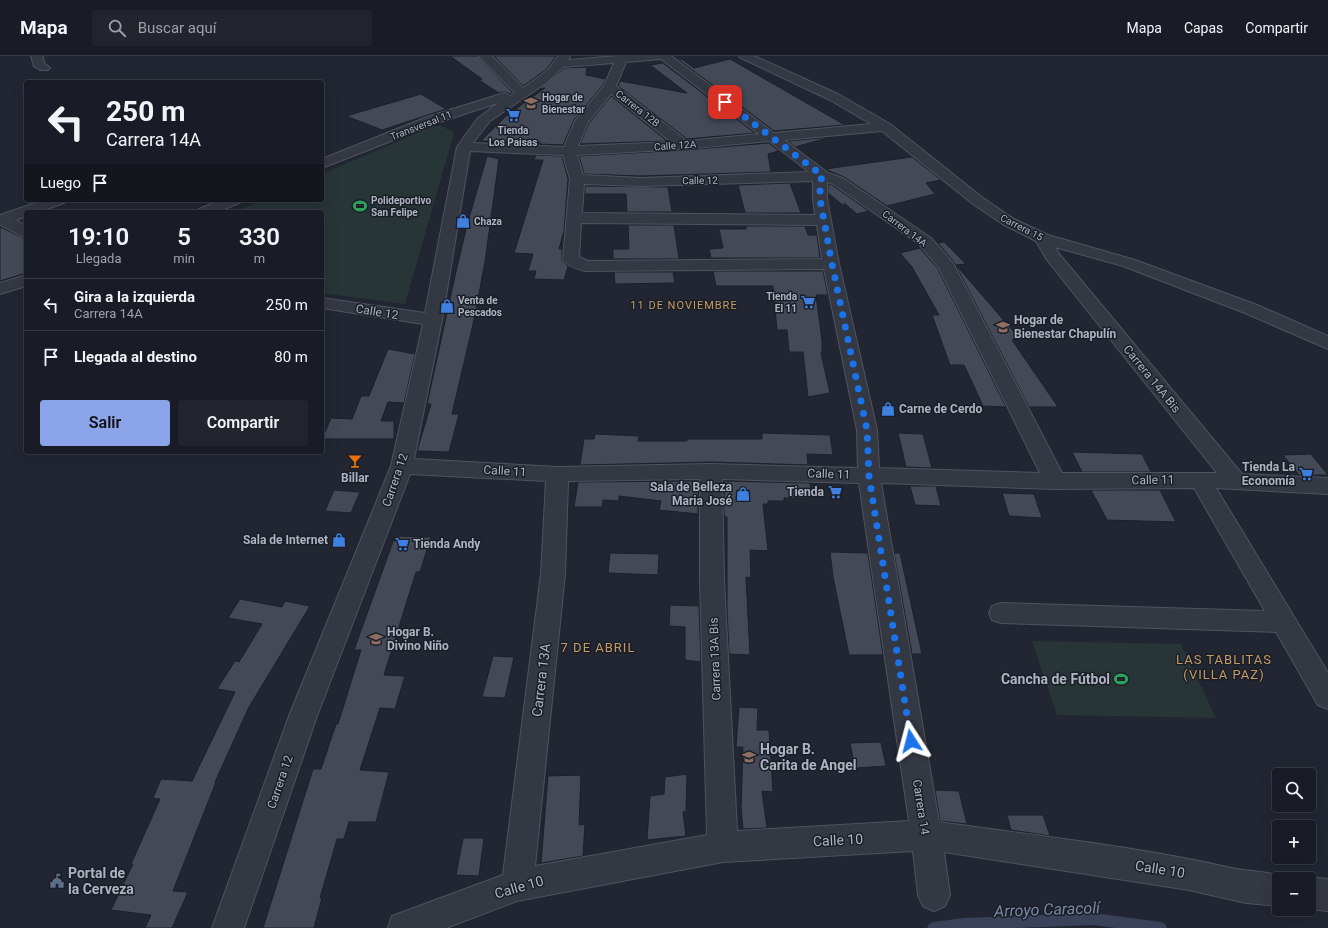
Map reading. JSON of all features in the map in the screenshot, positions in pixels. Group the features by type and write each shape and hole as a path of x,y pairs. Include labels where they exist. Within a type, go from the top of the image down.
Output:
{"street":[{"path":"37,56 38,64 44,68"},
{"path":"485,56 522,93"},
{"path":"563,60 621,60 659,56"},
{"name":"Carrera 14A","path":"664,56 823,176 838,181 925,241 947,267 1055,481"},
{"name":"Carrera 15","path":"745,56 834,98 885,127 978,201 1008,222 1042,238 1129,263 1251,309 1328,343"},
{"name":"Carrera 12","path":"228,928 303,716 402,466 433,320 464,146 477,126 489,115 522,93 563,60"},
{"path":"621,60 610,87 582,121 569,151 577,180 571,259 585,266 832,264"},
{"name":"Carrera 12B","path":"610,87 684,145"},
{"name":"Transversal 11","path":"324,163 432,120 522,93"},
{"path":"465,109 489,115"},
{"name":"Calle 12A","path":"464,146 569,151 684,145 885,127"},
{"name":"Calle 12","path":"577,180 648,182 823,176"},
{"name":"Carrera 14","path":"823,176 820,181 820,199 832,264 867,430 869,476 926,835 934,895"},
{"path":"30,210 53,202"},
{"path":"209,210 229,202"},
{"path":"2,220 24,212"},
{"path":"575,218 824,220"},
{"path":"2,220 24,232"},
{"name":"Carrera 14A Bis","path":"1042,238 1053,257 1235,481"},
{"path":"0,289 24,281"},
{"name":"Calle 12","path":"324,303 433,320"},
{"name":"Calle 11","path":"402,466 557,474 711,471 1055,481 1200,480 1328,486"},
{"name":"Carrera 13A Bis","path":"711,471 712,580 723,847"},
{"name":"Carrera 13A","path":"517,885 554,574 557,474"},
{"path":"1200,480 1328,697"},
{"path":"1001,613 1283,622"},
{"name":"Calle 10","path":"404,928 517,885 723,847 926,835 1121,862 1189,874 1246,887 1272,889"},
{"path":"1316,894 1328,895"}],"shaded area":[{"path":"433,126 442,126 454,133 405,304 324,293 324,210 240,210 258,202 324,202 324,173"},
{"name":"Cancha de Fútbol","path":"1032,641 1181,644 1216,718 1057,715"}],"building":[{"path":"450,56 478,56 513,93 499,93 479,80 482,79"},
{"path":"494,56 556,56 547,69 523,86"},
{"path":"682,59 694,68 730,59 845,125 774,131 679,60"},
{"path":"663,63 755,133 687,139 618,86 620,81 687,93 650,65"},
{"path":"587,67 586,75 606,79 603,85 574,120 563,145 539,144 540,142 481,141 506,116 545,88 539,89 564,68"},
{"path":"421,94 446,109 382,130 346,116"},
{"path":"611,96 667,141 580,144 589,123"},
{"path":"831,137 795,147 788,141"},
{"path":"769,143 779,151 768,154 771,172 641,176 584,174 579,156 684,150"},
{"path":"536,155 562,156 568,179 564,231 559,249 562,249 562,260 568,266 564,280 534,279 536,271 528,271 533,254 514,253 543,160 534,160"},
{"path":"487,156 499,159 485,262 474,320 452,414 459,414 449,452 417,451 431,404 427,404 467,225"},
{"path":"912,157 941,180 926,183 935,194 887,206 844,177 825,169"},
{"path":"790,183 801,213 745,213 738,185"},
{"path":"828,184 832,185 869,211 857,214 844,203 845,207 828,193"},
{"path":"585,186 668,187 672,212 627,212 626,194 585,194"},
{"path":"628,225 674,225 679,259 613,259 613,249 629,249"},
{"path":"746,226 805,226 808,235 817,235 820,258 711,258 709,249 723,248 719,229 746,229"},
{"path":"0,227 24,238 24,274 0,281"},
{"path":"944,242 966,264 956,265 1020,339 1012,340 1058,407 1029,407 954,262 938,243"},
{"path":"920,248 938,269 1006,407 983,406 964,365 950,365 932,315 939,315 912,267 900,253"},
{"path":"713,271 823,271 828,295 816,295 822,340 821,353 830,393 808,397 803,352 789,352 787,330 777,330 773,286 716,286"},
{"path":"614,272 673,272 675,283 615,284"},
{"path":"388,349 415,354 404,403 388,402 381,421 394,421 394,439 324,439 324,434 331,418 352,419 361,396 369,396"},
{"path":"762,433 830,435 833,455 807,454 808,465 711,462 580,465 584,439 594,439 595,434 639,436 638,441 687,441 687,439 762,439"},
{"path":"898,433 923,434 932,468 906,467"},
{"path":"1072,452 1142,454 1151,472 1082,472"},
{"path":"1311,454 1328,475 1299,475 1283,455"},
{"path":"698,481 698,514 659,510 661,501 619,496 619,501 603,500 602,507 574,507 578,482"},
{"path":"724,481 810,483 812,498 784,498 784,501 768,501 768,504 763,504 768,551 750,550 751,578 746,577 750,655 729,654 727,607 727,517 724,516"},
{"path":"910,486 936,486 941,506 915,505"},
{"path":"334,490 360,492 351,513 325,511"},
{"path":"1091,490 1160,490 1176,522 1107,520"},
{"path":"1002,493 1034,494 1042,518 1009,516"},
{"path":"395,536 431,537 420,572 416,572 384,675 405,676 395,709 380,708 360,770 389,772 376,822 349,822 344,839 337,839 320,898 322,898 314,928 263,928 313,769 321,769 336,724 338,724 361,650 354,650"},
{"path":"830,552 868,553 883,655 849,655 833,577"},
{"path":"610,553 659,554 658,575 608,573"},
{"path":"894,553 900,553 922,654 912,654"},
{"path":"240,599 282,607 285,601 310,606 249,707 215,782 173,891 188,892 172,928 145,928 151,915 111,910 133,864 131,864 160,799 153,798 161,779 192,781 235,692 217,689 235,661 239,662 262,624 228,618"},
{"path":"670,605 699,606 701,662 685,660 685,627 669,626"},
{"path":"493,656 514,657 505,698 482,697"},
{"path":"739,707 758,708 757,730 769,730 773,792 762,791 767,828 743,829 741,808 743,747 736,747"},
{"path":"881,742 886,766 855,768 850,743"},
{"path":"687,774 686,811 683,812 686,836 647,840 650,796 664,794 665,777"},
{"path":"581,775 579,825 585,824 583,856 541,863 548,776"},
{"path":"935,790 959,791 967,824 940,821"},
{"path":"1007,815 1043,815 1050,836 1011,830"},
{"path":"463,838 484,838 479,876 456,875"}],"waterway":[{"name":"Arroyo Caracolí","path":"933,928 964,924 1093,919 1161,928"}],"place":[{"name":"Hogar de Bienestar","path":"531,103"},
{"name":"Tienda Los Paisas","path":"513,115"},
{"name":"Polideportivo San Felipe","path":"360,206"},
{"name":"Chaza","path":"463,221"},
{"name":"Tienda El 11","path":"808,302"},
{"name":"Venta de Pescados","path":"447,306"},
{"name":"Hogar de Bienestar Chapulín","path":"1003,327"},
{"name":"Carne de Cerdo","path":"888,409"},
{"name":"Billar","path":"355,461"},
{"name":"Tienda La Economía","path":"1306,474"},
{"name":"Tienda","path":"835,492"},
{"name":"Sala de Belleza Maria José","path":"743,494"},
{"name":"Sala de Internet","path":"339,540"},
{"name":"Tienda Andy","path":"402,544"},
{"name":"Hogar B. Divino Niño","path":"376,639"},
{"name":"Cancha de Fútbol","path":"1121,679"},
{"name":"Hogar B. Carita de Angel","path":"749,757"},
{"name":"Portal de la Cerveza","path":"57,881"}],"district":[{"name":"11 DE NOVIEMBRE","path":"684,305"},
{"name":"7 DE ABRIL","path":"598,647"},
{"name":"LAS TABLITAS (VILLA PAZ)","path":"1224,666"}],"route":[{"path":"725,102 823,176 820,181 820,199 832,264 867,430 869,476 911,741"}]}
